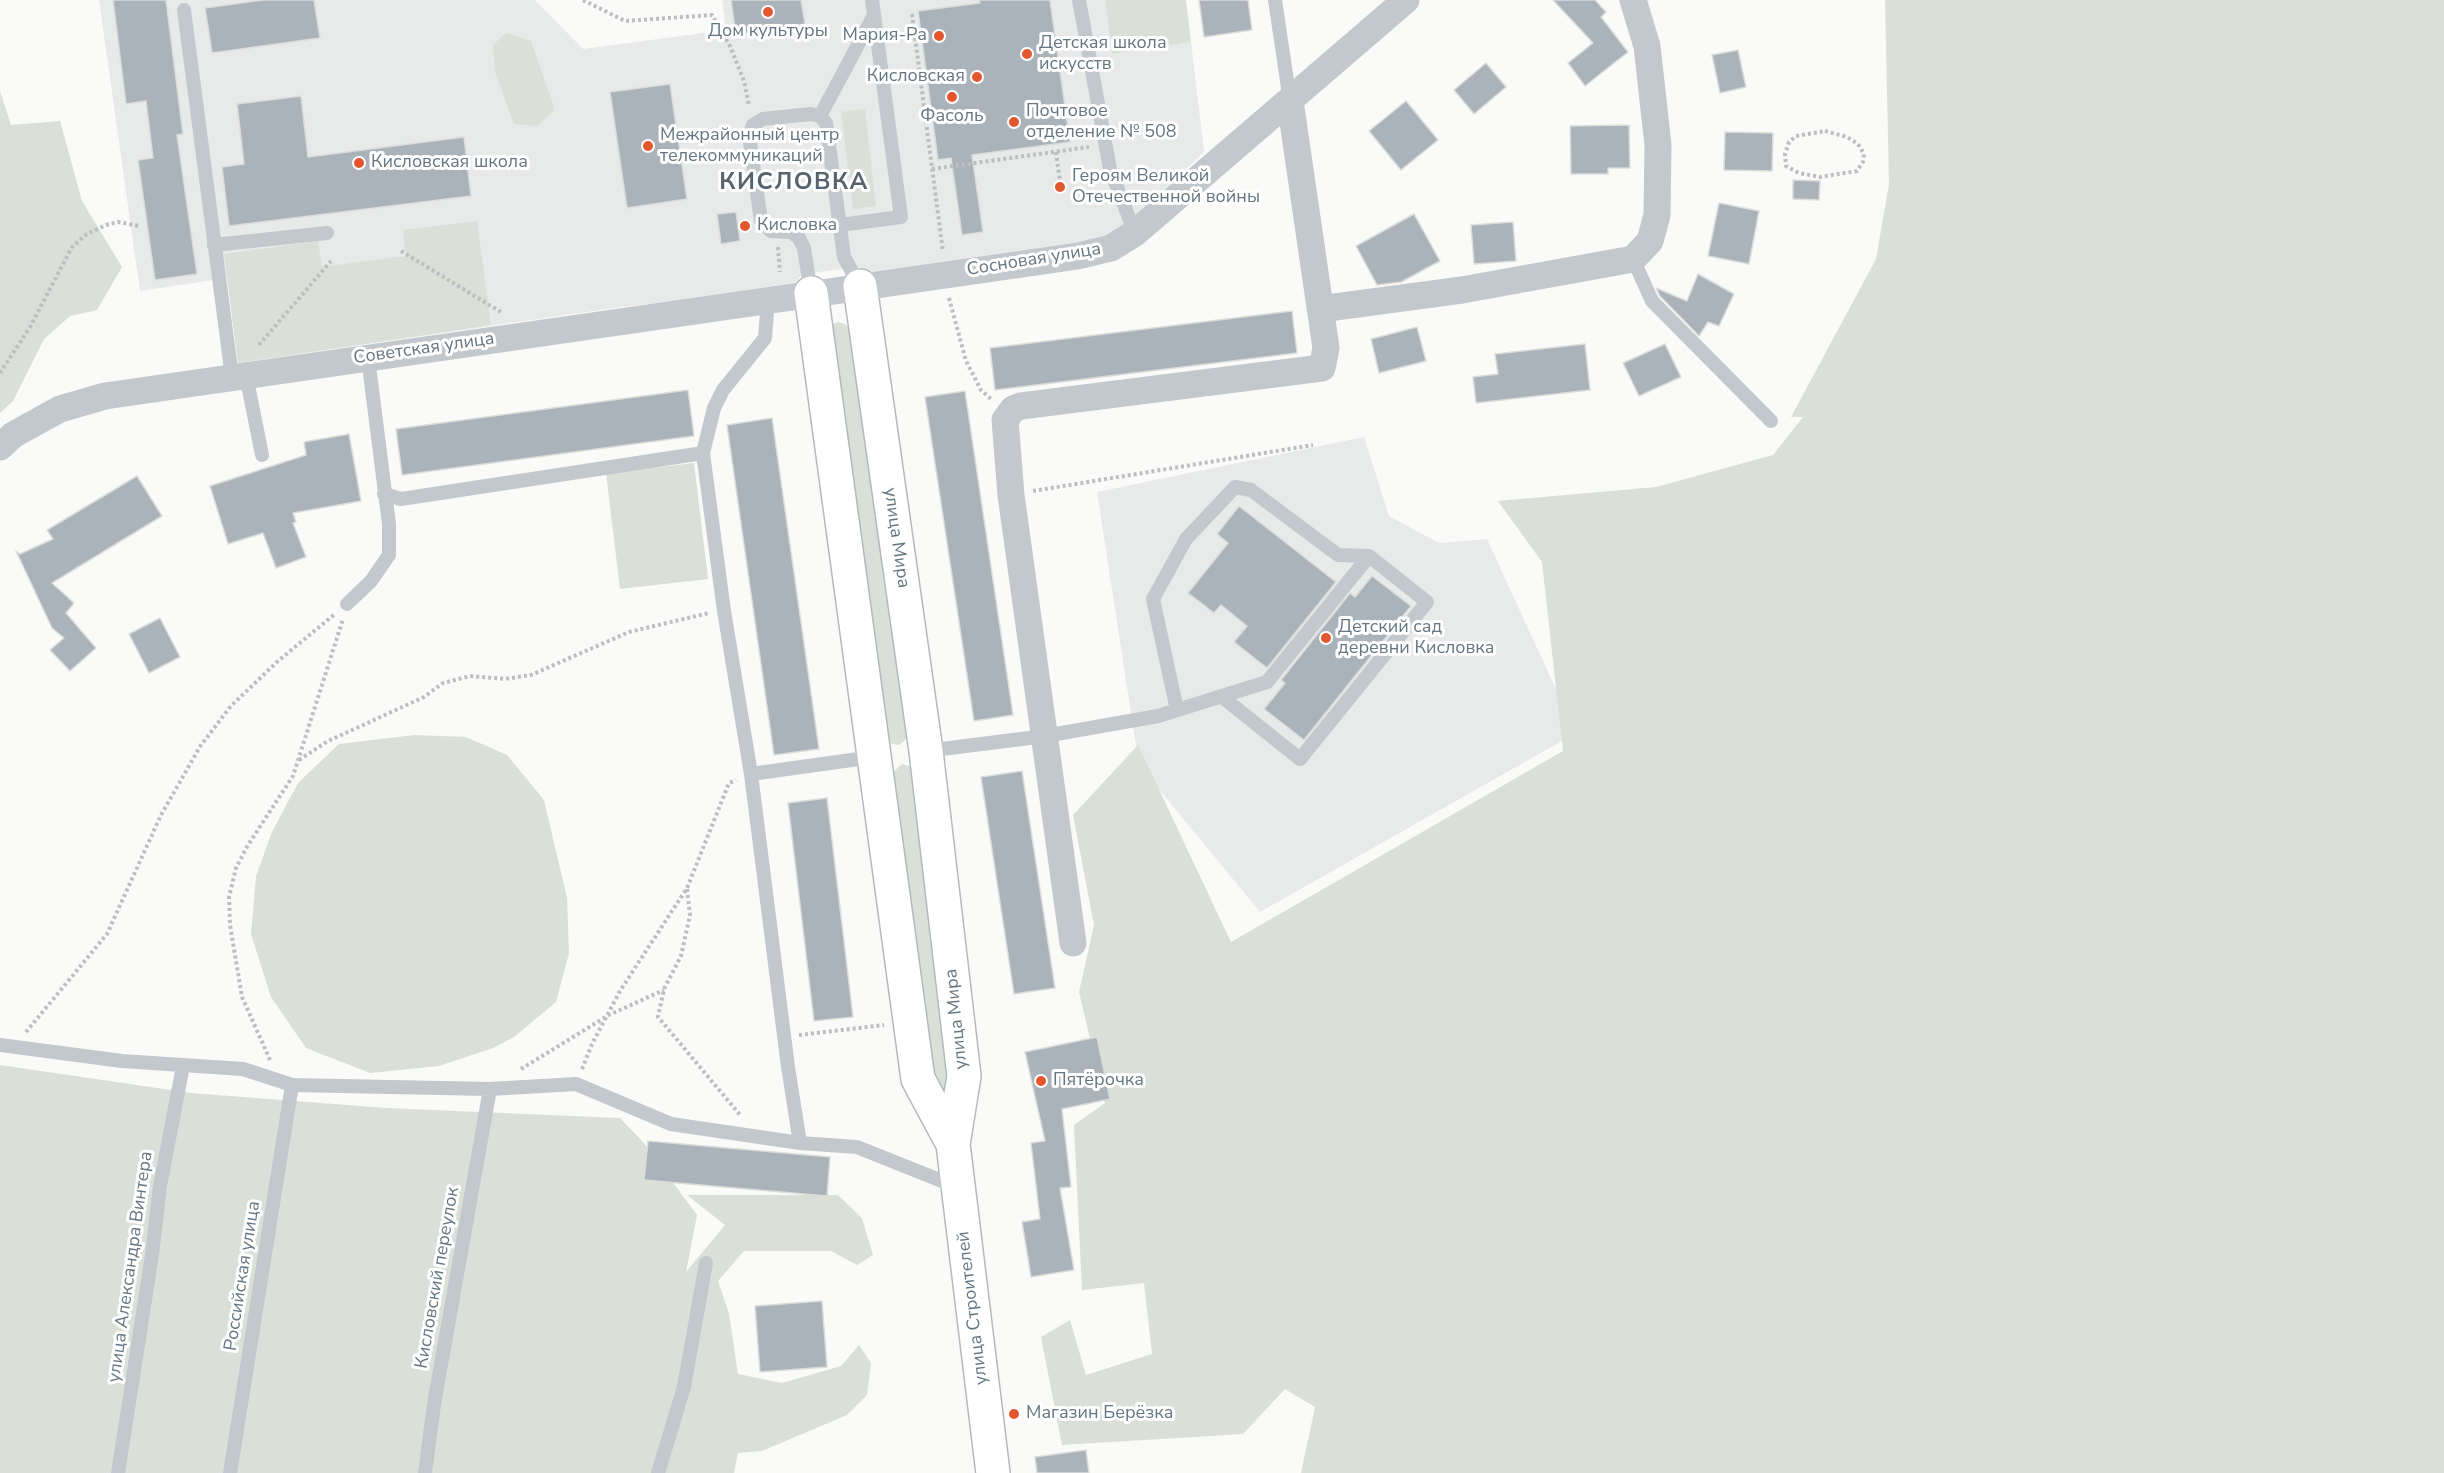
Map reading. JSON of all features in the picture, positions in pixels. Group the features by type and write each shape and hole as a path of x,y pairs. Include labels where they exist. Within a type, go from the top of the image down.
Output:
{"street":[{"path":"1320,309 1462,290 1633,259 1650,241 1657,215 1658,145 1647,46 1633,0"},
{"name":"Сосновая улица","path":"860,286 1078,256 1111,248 1136,233 1401,2"},
{"path":"1073,943 1011,495 1005,428 1009,414 1021,406 1322,369 1326,348 1290,101"},
{"name":"Советская улица","path":"0,447 13,435 60,409 105,396 860,286"},
{"name":"улица Мира","path":"860,286 926,751 964,1076 952,1144"},
{"path":"811,293 918,1079 952,1144"},
{"path":"874,756 926,751"},
{"name":"улица Строителей","path":"952,1144 993,1473"}],"lane":[{"path":"840,225 901,217 872,0"},
{"path":"1079,0 1110,169 1136,233"},
{"path":"1275,0 1290,101"},
{"path":"184,10 214,245 239,376 262,455"},
{"path":"820,116 874,15"},
{"path":"811,293 802,242 795,234 777,232 764,225 760,216 749,141 753,125 763,119 811,114 820,116 828,128 846,264 860,286"},
{"path":"214,245 327,233"},
{"path":"1633,259 1652,301 1771,421"},
{"path":"768,299 765,338 723,390 714,408 703,453 724,611 751,774 784,1037 800,1143"},
{"path":"347,604 371,582 389,555 389,524 368,358"},
{"path":"384,494 401,499 703,453"},
{"path":"1177,710 1153,599 1186,539 1235,488 1251,490 1338,555 1369,556 1427,602 1300,759 1221,696"},
{"path":"926,751 1045,736 1177,710 1267,682 1369,556"},
{"path":"751,774 868,760 874,756"},
{"path":"4,1047 183,1066 243,1069 286,1083 490,1089 576,1084 671,1124 800,1143 857,1147 957,1187"},
{"name":"улица Александра Винтера","path":"118,1473 152,1255 160,1186 183,1066"},
{"name":"Российская улица","path":"230,1473 286,1083"},
{"name":"Кисловский переулок","path":"425,1473 434,1404 490,1089"},
{"path":"658,1473 684,1388 706,1263"}],"path":[{"path":"584,0 625,21 712,15 730,46 744,81 753,125"},
{"path":"912,14 945,274 954,322 966,361 981,390 1009,414"},
{"path":"1825,131 1846,137 1858,144 1864,154 1863,162 1857,171 1820,177 1799,173 1786,165 1785,154 1789,142 1797,136 1825,131"},
{"path":"932,169 1106,145"},
{"path":"1056,152 1060,182"},
{"path":"0,373 30,327 72,247 87,234 106,225 118,222 139,226"},
{"path":"777,232 780,272"},
{"path":"401,251 501,312"},
{"path":"259,345 331,261"},
{"path":"1011,495 1313,446"},
{"path":"286,1083 242,998 230,925 229,897 236,868 293,776 347,604"},
{"path":"4,1047 106,934 161,815 201,746 231,706 278,661 347,604"},
{"path":"298,760 328,741 424,697 443,683 470,676 505,679 531,675 629,632 724,611"},
{"path":"576,1084 592,1044 620,991 687,888 729,783 751,774"},
{"path":"687,888 690,915 681,956 664,989 658,1017 759,1137"},
{"path":"490,1089 609,1015 664,989"},
{"path":"784,1037 892,1024"}],"shaded area":[{"path":"99,0 535,0 583,49 726,30 722,0 1105,0 1112,54 1191,42 1204,152 1145,208 1104,240 877,274 864,272 860,267 802,274 796,282 776,289 614,308 238,363 227,278 140,291"},
{"path":"1105,0 1186,0 1191,42 1112,54"},
{"path":"1885,0 2444,0 2444,1473 1301,1473 1315,1407 1285,1389 1243,1434 1062,1445 1041,1337 1070,1320 1086,1375 1152,1354 1144,1283 1082,1290 1074,1125 1105,1103 1079,992 1094,925 1073,815 1138,745 1231,942 1563,751 1542,562 1498,501 1656,487 1773,455 1803,417 1791,417 1876,259 1889,184"},
{"path":"506,33 531,41 555,110 537,126 514,124 495,72 493,45"},
{"path":"0,91 11,125 60,121 82,201 122,267 97,310 70,316 44,339 13,401 0,413"},
{"path":"865,109 876,206 853,209 841,112"},
{"path":"477,221 491,325 238,363 224,254 318,241 322,267 406,256 403,230"},
{"path":"838,322 850,329 909,737 899,745 892,744 887,739 832,325"},
{"name":"Детский сад деревни Кисловка","path":"1364,437 1389,516 1439,543 1487,539 1576,733 1260,912 1139,765 1097,492"},
{"path":"694,463 708,579 620,589 606,473"},
{"path":"414,735 466,737 507,755 544,800 567,898 569,953 556,1002 514,1037 493,1048 439,1066 370,1073 306,1048 271,997 251,934 256,876 272,832 298,783 339,744"},
{"path":"902,764 912,767 952,1082 946,1093 935,1093 892,773"},
{"path":"0,1065 191,1093 386,1108 620,1118 643,1142 697,1215 686,1272 725,1225 687,1195 838,1195 862,1218 873,1255 857,1265 831,1251 744,1251 718,1281 729,1314 738,1374 782,1383 841,1366 859,1345 871,1363 867,1395 847,1415 762,1451 738,1453 734,1473 0,1473"}],"building":[{"path":"113,0 166,0 183,134 177,135 197,274 155,280 138,160 153,158 146,101 126,104"},
{"path":"263,0 314,0 320,38 212,53 205,8"},
{"name":"Дом культуры","path":"731,0 801,0 805,24 736,35"},
{"path":"979,0 1050,0 1070,142 972,155 983,232 962,235 951,158 938,160 918,11 980,3"},
{"path":"1199,0 1248,0 1252,30 1204,37"},
{"path":"1553,0 1595,0 1606,12 1601,17 1628,52 1585,86 1568,63 1593,43"},
{"path":"1738,50 1746,87 1720,93 1712,55"},
{"path":"1486,63 1506,87 1474,114 1454,90"},
{"name":"Межрайонный центр телекоммуникаций","path":"670,84 687,199 627,208 610,92"},
{"path":"301,96 308,157 464,137 471,196 229,226 222,167 244,164 237,104"},
{"path":"1406,101 1438,140 1401,170 1369,131"},
{"path":"1629,125 1630,168 1608,168 1608,174 1571,174 1570,126"},
{"path":"1725,132 1773,133 1772,171 1724,170"},
{"path":"1793,180 1820,181 1819,200 1793,199"},
{"path":"1719,203 1759,211 1749,264 1708,256"},
{"path":"736,212 740,241 721,244 717,214"},
{"path":"1414,214 1440,261 1401,282 1377,285 1356,246"},
{"path":"1513,222 1516,261 1474,264 1471,225"},
{"path":"1698,274 1734,294 1719,326 1708,322 1699,336 1660,296 1656,288 1687,301"},
{"path":"1292,311 1297,353 995,390 990,348"},
{"path":"1417,327 1426,361 1379,373 1371,339"},
{"path":"1585,344 1590,390 1476,403 1473,377 1498,374 1495,354"},
{"path":"1665,344 1681,377 1639,396 1623,363"},
{"path":"688,390 694,436 402,475 396,429"},
{"path":"965,391 1013,715 974,721 925,397"},
{"path":"772,418 819,749 774,755 727,425"},
{"path":"349,434 361,501 293,513 296,522 293,523 306,557 276,568 263,533 228,544 210,486 306,455 304,442"},
{"path":"137,476 162,516 52,583 74,603 66,613 96,648 70,671 50,650 64,638 52,628 16,551 20,554 53,539 47,530"},
{"path":"1239,506 1336,582 1267,668 1234,642 1247,626 1221,605 1214,613 1188,593 1228,543 1217,534"},
{"path":"1372,576 1411,606 1304,740 1264,709 1285,683 1281,680 1350,593 1355,597"},
{"path":"160,618 180,657 149,673 129,634"},
{"path":"1022,771 1055,988 1014,994 981,777"},
{"path":"827,798 853,1017 814,1021 788,803"},
{"path":"1097,1037 1110,1099 1062,1109 1071,1187 1060,1188 1074,1270 1031,1277 1022,1222 1040,1219 1031,1143 1045,1141 1025,1052"},
{"path":"648,1141 830,1157 827,1196 644,1180"},
{"path":"822,1301 827,1367 760,1372 755,1306"},
{"path":"1086,1450 1089,1473 1037,1473 1035,1457"}],"place":[{"name":"Дом культуры","path":"768,12"},
{"name":"Мария-Ра","path":"939,36"},
{"name":"Детская школа искусств","path":"1027,54"},
{"name":"Кисловская","path":"977,77"},
{"name":"Фасоль","path":"952,97"},
{"name":"Почтовое отделение № 508","path":"1014,122"},
{"name":"Межрайонный центр телекоммуникаций","path":"648,146"},
{"name":"Кисловская школа","path":"359,163"},
{"name":"Героям Великой Отечественной войны","path":"1060,187"},
{"name":"Кисловка","path":"745,226"},
{"name":"Детский сад деревни Кисловка","path":"1326,638"},
{"name":"Пятёрочка","path":"1041,1081"},
{"name":"Магазин Берёзка","path":"1014,1414"}],"district":[{"name":"КИСЛОВКА","path":"794,183"}]}
